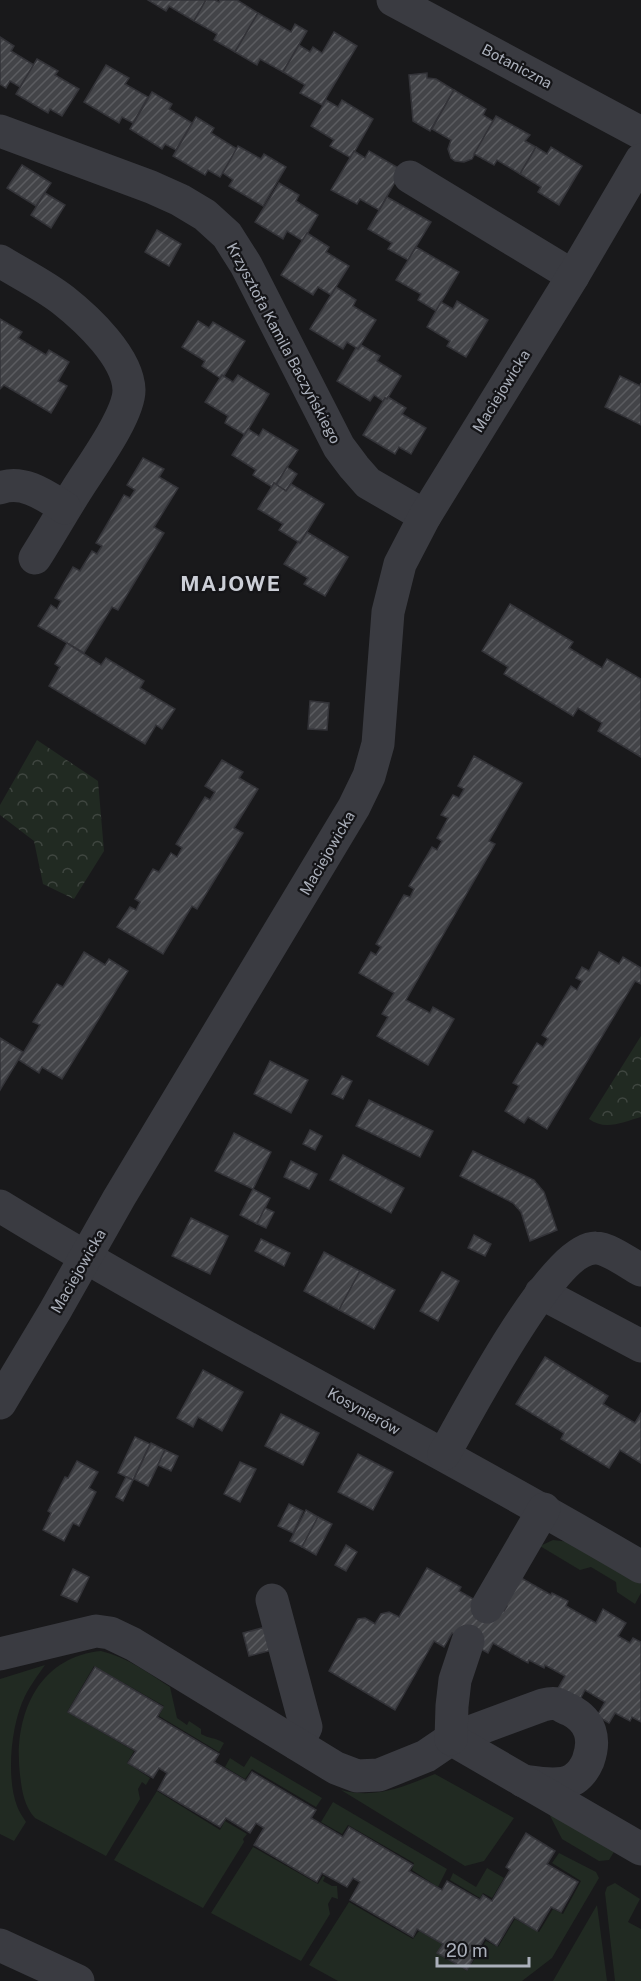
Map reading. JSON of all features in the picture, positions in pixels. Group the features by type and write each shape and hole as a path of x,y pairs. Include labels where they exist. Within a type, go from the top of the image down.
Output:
{"street":[{"name":"Botaniczna","path":"393,0 641,133"},
{"name":"Krzysztofa Kamila Baczyńskiego","path":"3,139 150,187 180,200 205,215 227,235 246,265 339,447 368,483 425,516"},
{"name":"Maciejowicka","path":"0,1403 119,1198 312,880 362,793 378,744 388,612 400,564 425,516 573,276 641,160"},
{"path":"410,177 573,276"},
{"path":"0,261 61,299 84,318 109,345 123,368 129,390 125,410 35,558"},
{"path":"0,488 16,486 35,490 65,508"},
{"name":"Kosynierów","path":"0,1206 86,1258 544,1509 641,1567"},
{"path":"444,1454 520,1322 541,1293 569,1262 588,1249 598,1248 641,1270"},
{"path":"541,1293 641,1346"},
{"path":"487,1606 544,1509"},
{"path":"272,1600 306,1728 297,1744"},
{"path":"0,1654 80,1634 96,1631 110,1633 134,1644 336,1768 349,1774 365,1777 394,1770 426,1756 451,1739 543,1705 557,1704 586,1722 592,1735 592,1751 584,1768 573,1780 561,1783 524,1781"},
{"path":"451,1739 455,1680 468,1641"},
{"path":"451,1739 641,1849"},
{"path":"0,1945 78,1981"}],"green space":[{"path":"37,740 98,781 104,851 74,899 43,884 34,841 0,815 0,805"},
{"path":"641,1036 641,1117 608,1125 595,1123 589,1119"},
{"path":"553,1540 570,1542 641,1584 641,1593 635,1604 617,1592 616,1582 591,1567 580,1570 540,1546"},
{"path":"101,1651 128,1661 170,1687 177,1718 187,1725 189,1721 201,1729 201,1734 224,1743 219,1752 159,1716 164,1706 94,1666 67,1712 134,1751 127,1763 150,1778 146,1785 142,1782 138,1789 140,1799 106,1856 35,1818 28,1808 23,1792 19,1753 26,1712 45,1678 60,1665 79,1656"},
{"path":"45,1665 25,1696 13,1735 12,1781 18,1808 26,1822 14,1841 0,1834 0,1679"},
{"path":"251,1756 322,1798 316,1807 252,1769 245,1779 225,1767 230,1758 244,1767"},
{"path":"435,1774 514,1818 484,1861 465,1866 341,1790 378,1792 400,1787"},
{"path":"157,1791 220,1830 225,1821 247,1834 203,1908 114,1860"},
{"path":"542,1800 617,1847 609,1860 599,1861 562,1839"},
{"path":"333,1802 447,1869 438,1887 412,1870 414,1863 348,1825 342,1834 321,1822"},
{"path":"253,1847 318,1884 323,1876 325,1877 323,1881 337,1886 338,1899 332,1897 328,1904 330,1914 301,1961 211,1913"},
{"path":"559,1853 596,1872 599,1878 552,1958 522,1981 338,1981 309,1965 349,1902 413,1939 419,1931 442,1944 437,1953 467,1971 486,1941 498,1947 515,1919 539,1932 553,1909 563,1914 581,1881 552,1863"},
{"path":"487,1868 504,1878 492,1898 483,1893 480,1898 450,1880 453,1873 476,1887"},
{"path":"615,1883 640,1899 628,1922 641,1929 641,1981 615,1981 605,1893 607,1887"},
{"path":"597,1905 607,1981 553,1981"}],"building":[{"path":"148,0 206,0 194,21 169,6 166,11"},
{"path":"206,0 219,2 220,0 237,0 258,13 235,52 214,40 217,34 194,21"},
{"path":"258,13 291,32 295,24 307,31 283,72 260,59 257,65 235,52"},
{"path":"334,32 357,46 322,105 300,93 305,85 283,72 299,45 310,52 313,47 322,53"},
{"path":"0,37 14,46 11,51 34,65 20,87 10,81 6,88 0,84"},
{"path":"37,59 58,71 55,75 79,89 62,116 50,109 48,113 16,94"},
{"path":"106,65 129,78 125,84 148,97 133,123 122,117 119,123 84,102"},
{"path":"427,73 427,78 436,79 454,90 430,131 413,121 409,75"},
{"path":"454,90 486,109 483,115 493,121 472,159 464,162 451,158 448,149 451,140 432,129"},
{"path":"152,92 172,104 169,109 192,123 176,150 165,144 162,149 130,129"},
{"path":"326,100 338,107 342,100 373,119 351,158 330,146 334,140 311,126"},
{"path":"496,116 530,135 525,141 536,147 520,174 497,160 494,165 474,154"},
{"path":"196,117 214,128 211,133 237,149 220,177 208,170 205,175 173,156"},
{"path":"238,146 261,159 264,154 286,167 263,206 229,186 233,180 223,173"},
{"path":"536,147 547,154 551,147 582,166 559,205 538,192 541,187 520,174"},
{"path":"354,151 365,158 369,151 402,170 379,210 360,199 357,204 331,190"},
{"path":"22,165 51,183 36,206 7,188"},
{"path":"279,183 299,195 296,201 318,215 303,241 287,231 283,239 255,222"},
{"path":"45,193 65,205 51,228 31,215"},
{"path":"387,197 431,222 408,260 388,249 392,243 368,229"},
{"path":"157,230 181,244 169,266 145,252"},
{"path":"307,233 329,247 326,252 349,266 331,295 318,287 313,295 281,275"},
{"path":"416,247 459,272 436,311 418,300 421,294 396,280"},
{"path":"336,287 356,300 353,306 376,320 358,349 347,342 343,349 310,329"},
{"path":"457,301 488,320 466,357 447,346 450,341 427,327 441,302 453,309"},
{"path":"0,319 22,332 18,338 46,355 49,350 69,362 58,381 67,386 51,413 4,385 0,389"},
{"path":"198,321 209,328 213,322 245,341 224,376 220,378 202,366 205,361 182,347"},
{"path":"361,345 380,356 377,361 401,376 387,399 383,401 374,395 370,401 337,381 356,348 358,349"},
{"path":"222,375 233,382 238,375 269,394 245,435 225,423 228,416 205,402"},
{"path":"620,376 640,386 641,383 641,425 605,407"},
{"path":"388,397 406,408 402,414 426,428 411,454 399,447 395,454 363,435 385,398"},
{"path":"248,429 259,436 263,429 298,450 276,485 274,483 272,487 253,475 256,470 232,455"},
{"path":"143,458 164,469 159,477 178,488 154,527 164,533 118,610 112,607 84,653 38,626 51,605 57,609 61,601 55,598 73,567 80,571 92,551 97,554 102,546 96,543 124,495 130,498 135,490 127,485"},
{"path":"287,467 297,474 286,491 276,485"},
{"path":"274,483 286,491 291,484 324,504 300,543 279,530 283,524 258,509"},
{"path":"307,532 348,557 325,596 304,584 308,578 284,564"},
{"path":"510,604 573,642 569,648 602,668 607,659 641,679 641,757 598,731 602,723 578,708 573,716 504,674 508,667 482,651"},
{"path":"67,643 101,665 106,658 144,681 140,688 175,709 162,729 156,725 145,744 49,686 60,667 55,664"},
{"path":"310,701 329,703 327,730 308,729"},
{"path":"474,756 522,783 489,841 495,844 406,1000 430,1013 433,1007 454,1019 428,1065 377,1036 388,1017 382,1014 394,993 359,973 371,952 376,955 381,947 376,944 404,895 410,897 414,889 409,886 432,847 437,850 442,841 437,838 448,818 441,815 453,795 459,798 464,789 458,786"},
{"path":"222,760 243,772 239,778 258,789 234,828 243,833 197,909 192,906 163,954 117,927 130,907 136,910 140,902 135,899 153,869 159,872 171,853 177,857 182,848 176,844 205,797 210,800 215,792 205,786"},
{"path":"84,952 105,965 109,959 128,971 62,1079 42,1067 39,1073 19,1060 40,1025 33,1022 57,984 63,987"},
{"path":"599,952 619,964 623,957 641,968 641,984 635,981 547,1129 528,1117 524,1123 505,1111 519,1086 513,1083 537,1043 543,1047 548,1039 542,1035 571,986 577,990 582,981 576,978 582,967 589,971"},
{"path":"0,1038 23,1052 0,1090"},
{"path":"270,1061 308,1080 291,1113 254,1094"},
{"path":"342,1076 352,1081 343,1099 332,1094"},
{"path":"369,1100 433,1131 420,1157 356,1126"},
{"path":"310,1130 322,1136 315,1150 303,1144"},
{"path":"234,1133 271,1152 253,1189 215,1171"},
{"path":"473,1151 534,1180 544,1192 557,1230 530,1241 521,1212 513,1203 460,1176"},
{"path":"343,1155 404,1188 391,1213 330,1180"},
{"path":"291,1161 317,1174 309,1189 284,1177"},
{"path":"253,1189 270,1198 257,1224 240,1215"},
{"path":"265,1208 274,1212 266,1228 257,1224"},
{"path":"191,1218 228,1236 210,1274 172,1256"},
{"path":"474,1235 491,1244 485,1256 468,1248"},
{"path":"261,1239 290,1253 284,1266 255,1251"},
{"path":"324,1252 360,1271 339,1310 304,1291"},
{"path":"360,1271 395,1290 374,1329 339,1310"},
{"path":"442,1272 459,1281 438,1321 420,1311"},
{"path":"545,1357 608,1396 603,1404 635,1423 641,1413 641,1463 620,1450 609,1468 561,1439 564,1433 516,1404"},
{"path":"203,1370 243,1392 222,1431 198,1417 193,1427 177,1418"},
{"path":"281,1414 319,1433 303,1465 265,1446"},
{"path":"135,1437 150,1444 133,1480 118,1473"},
{"path":"151,1443 165,1450 148,1486 134,1479"},
{"path":"165,1450 178,1456 171,1471 158,1465"},
{"path":"358,1454 393,1472 373,1510 338,1492"},
{"path":"77,1461 98,1472 89,1488 96,1492 79,1526 73,1523 64,1541 43,1530 51,1513 48,1511 65,1477 68,1478"},
{"path":"240,1462 256,1469 240,1502 224,1494"},
{"path":"126,1477 133,1480 123,1501 116,1497"},
{"path":"289,1504 303,1511 293,1533 278,1526"},
{"path":"306,1510 318,1517 302,1547 290,1541"},
{"path":"318,1517 332,1524 316,1555 302,1547"},
{"path":"346,1545 357,1552 346,1571 335,1565"},
{"path":"427,1568 461,1587 459,1591 496,1612 498,1608 504,1611 507,1606 500,1603 516,1575 551,1595 552,1593 568,1601 566,1606 596,1623 603,1609 626,1623 618,1636 630,1643 633,1638 641,1642 641,1722 632,1717 630,1721 615,1713 609,1723 597,1716 605,1702 585,1690 578,1703 557,1690 565,1676 545,1665 544,1668 529,1660 528,1663 493,1643 488,1653 452,1633 444,1647 434,1641 395,1710 329,1671 358,1619 365,1618 375,1624 381,1614 389,1612 399,1617"},
{"path":"73,1569 89,1577 77,1602 61,1595"},
{"path":"266,1627 272,1650 249,1656 243,1633"},
{"path":"95,1667 163,1707 157,1717 219,1754 214,1762 246,1781 252,1772 316,1810 311,1818 343,1837 349,1827 413,1865 409,1871 442,1890 447,1881 480,1900 483,1895 492,1901 510,1870 506,1867 526,1833 555,1851 547,1864 578,1882 561,1912 551,1907 537,1931 514,1917 497,1946 485,1938 467,1970 437,1953 443,1944 417,1929 413,1937 350,1900 360,1882 353,1878 347,1887 322,1873 317,1882 254,1845 264,1828 256,1823 250,1833 226,1818 220,1827 158,1790 167,1773 159,1768 153,1778 128,1763 136,1751 68,1712"}],"district":[{"name":"MAJOWE","path":"231,583"}]}
